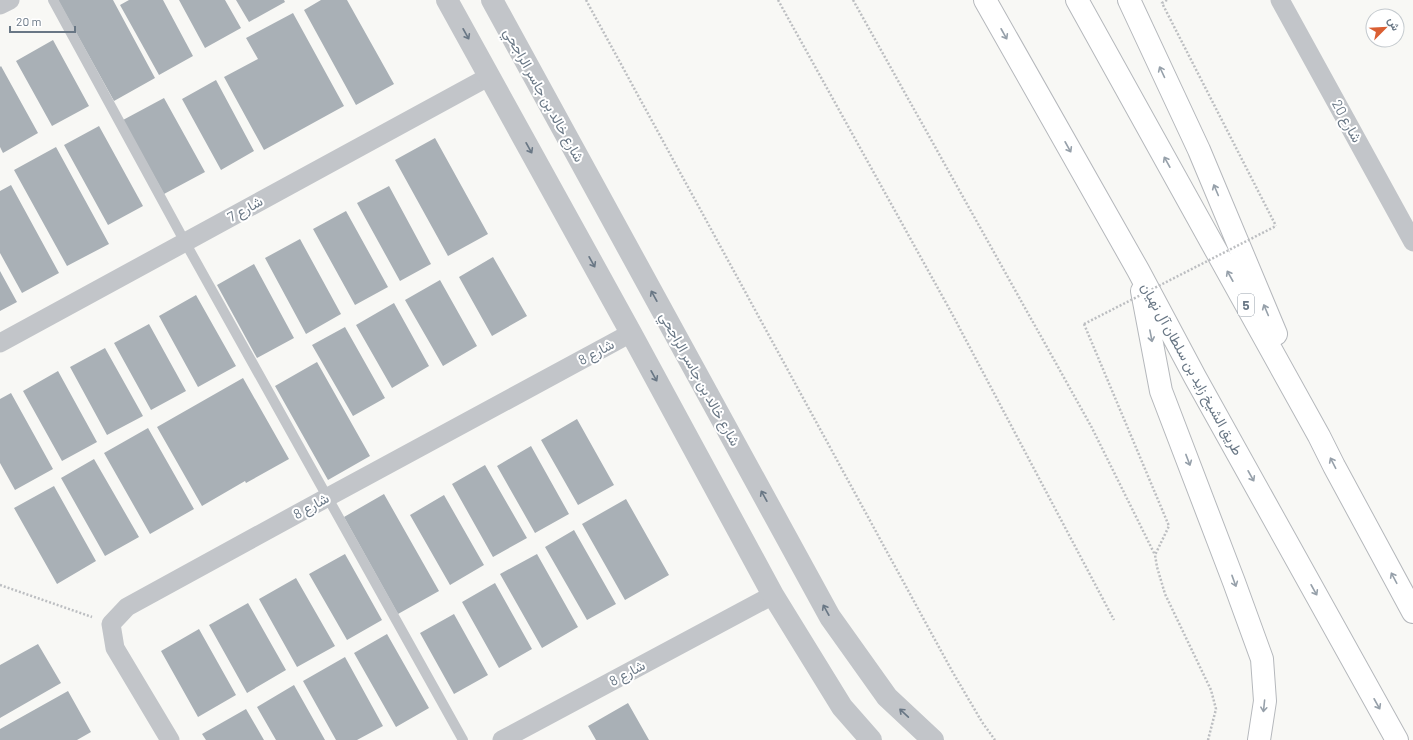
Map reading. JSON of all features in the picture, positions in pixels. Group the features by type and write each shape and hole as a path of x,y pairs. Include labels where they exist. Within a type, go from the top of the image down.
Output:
{"highway":[{"name":"طريق الشيخ زايد بن سلطان آل نهيان","path":"985,0 1138,270 1195,377 1397,740"},
{"name":"5","path":"1077,0 1319,436 1413,612"},
{"path":"1129,0 1199,150 1319,436"},
{"path":"1138,270 1161,391 1262,659 1265,701 1259,740"}],"street":[{"path":"0,5 10,0"},
{"path":"447,0 631,333 773,595 842,708 872,740"},
{"name":"شارع خالد بن جاسر الراجحي","path":"492,0 830,617 887,697 933,740"},
{"name":"شارع 20","path":"1280,0 1413,242"},
{"name":"شارع 7","path":"0,343 490,76"},
{"name":"شارع 8","path":"111,624 127,608 631,333"},
{"name":"شارع 8","path":"502,740 773,595"},
{"path":"111,624 115,648 170,740"}],"lane":[{"path":"52,0 185,242 463,740"}],"path":[{"path":"586,0 948,664 982,722 995,740"},
{"path":"778,0 954,317 1114,620"},
{"path":"854,0 1091,426 1155,555 1165,594 1211,690 1216,709 1208,740"},
{"path":"1155,555 1169,526 1084,324 1276,226 1162,3 1167,0"},
{"path":"0,585 111,624"}],"building":[{"path":"58,0 113,0 155,78 114,101"},
{"path":"129,0 163,0 193,56 159,75 120,5"},
{"path":"179,0 225,0 241,28 205,48"},
{"path":"236,0 284,0 285,2 249,22"},
{"path":"321,0 347,0 394,84 356,105 304,10"},
{"path":"293,13 344,106 264,150 224,77 258,59 246,38"},
{"path":"53,40 89,106 52,126 16,61"},
{"path":"1,66 38,133 3,153 0,147"},
{"path":"216,80 254,151 221,170 182,99"},
{"path":"164,98 205,172 164,194 123,120"},
{"path":"99,126 143,206 108,225 64,145"},
{"path":"435,138 488,234 448,256 395,160"},
{"path":"56,147 109,244 67,266 14,170"},
{"path":"11,185 59,273 22,293 0,253 0,191"},
{"path":"389,186 431,264 400,281 357,203"},
{"path":"346,211 388,287 355,305 313,229"},
{"path":"300,239 341,314 306,334 265,258"},
{"path":"493,257 527,316 492,336 459,277"},
{"path":"254,264 294,338 257,358 217,285"},
{"path":"0,271 17,302 0,311"},
{"path":"440,280 477,346 443,366 405,300"},
{"path":"196,295 236,366 198,387 159,316"},
{"path":"394,303 429,366 392,388 356,325"},
{"path":"149,324 186,391 151,410 114,343"},
{"path":"345,327 385,398 353,416 312,345"},
{"path":"105,348 143,416 107,435 70,367"},
{"path":"317,362 370,456 328,480 275,386"},
{"path":"58,371 97,442 62,461 23,391"},
{"path":"243,378 289,459 246,483 245,481 202,506 157,427"},
{"path":"11,393 53,469 15,490 0,463 0,399"},
{"path":"577,419 614,485 578,505 541,440"},
{"path":"148,428 194,509 150,534 104,453"},
{"path":"531,446 569,514 535,533 497,466"},
{"path":"94,459 139,537 105,556 61,478"},
{"path":"485,465 527,538 493,557 452,484"},
{"path":"54,486 96,561 57,584 14,508"},
{"path":"384,494 439,591 398,614 344,517"},
{"path":"444,495 484,565 450,585 410,515"},
{"path":"626,499 669,575 625,600 582,524"},
{"path":"574,530 616,604 587,620 545,547"},
{"path":"345,554 382,620 347,640 309,574"},
{"path":"537,554 578,627 542,648 500,574"},
{"path":"296,578 335,646 297,667 259,599"},
{"path":"495,583 532,649 499,668 462,602"},
{"path":"248,603 286,670 247,693 209,625"},
{"path":"454,614 488,675 454,694 420,633"},
{"path":"199,629 236,695 198,717 161,651"},
{"path":"387,634 429,708 396,727 354,653"},
{"path":"38,644 61,683 0,718 0,665"},
{"path":"345,657 383,726 357,740 336,740 303,681"},
{"path":"294,685 325,740 276,740 257,707"},
{"path":"68,691 91,732 77,740 0,740 0,729"},
{"path":"628,703 649,740 596,740 588,726"},
{"path":"246,709 264,740 206,740 202,734"}]}
